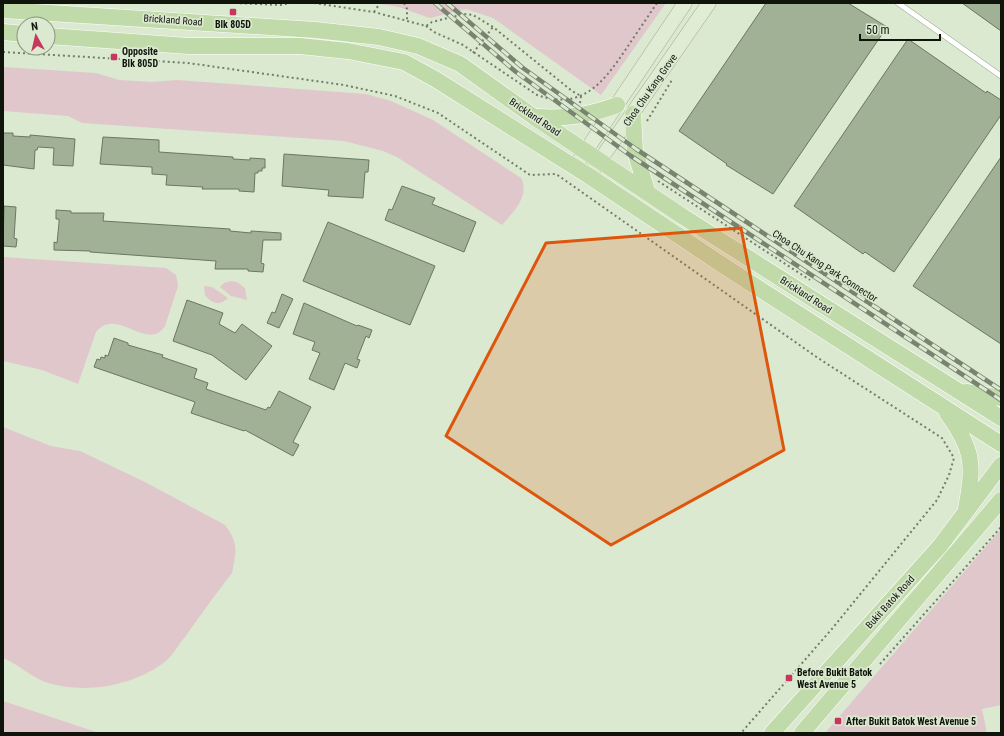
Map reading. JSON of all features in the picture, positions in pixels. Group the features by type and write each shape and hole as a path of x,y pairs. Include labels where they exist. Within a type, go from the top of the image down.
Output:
{"main road":[{"name":"Brickland Road","path":"3,10 284,28 379,38 418,46 460,64 534,117 600,159 649,184 858,329 1001,418"},
{"path":"3,32 16,33"},
{"name":"Brickland Road","path":"56,37 189,46 300,46 348,51 404,62 575,167 724,266 1001,444"},
{"path":"534,117 562,119 595,114 617,105"},
{"path":"633,114 635,151 649,184"},
{"path":"956,390 1001,398"},
{"path":"944,408 956,425 970,454 970,484 966,511"},
{"name":"Bukit Batok Road","path":"772,733 940,546 1001,465"},
{"name":"Bukit Batok Road","path":"802,733 937,577 1001,500"}],"street":[{"name":"Choa Chu Kang Grove","path":"575,167 685,3"},
{"name":"Choa Chu Kang Grove","path":"589,176 709,3"}],"lane":[{"path":"898,3 1001,76"}],"path":[{"path":"235,3 280,6 292,3"},
{"path":"314,3 374,12 406,22 426,26 474,53 537,96 548,99 565,100 581,96 596,88 611,72 657,3"},
{"path":"374,12 380,3"},
{"path":"404,3 407,9 406,22"},
{"path":"426,26 432,22 464,14 473,15 493,27 572,91 581,96"},
{"path":"474,53 493,27"},
{"path":"3,52 188,63 344,85 395,96 410,101 438,113 530,175 556,174 818,358 942,438 954,458 949,475 937,500 831,630 741,733"},
{"path":"644,127 674,76"},
{"name":"Choa Chu Kang Park Connector","path":"649,159 986,382"},
{"path":"649,184 816,284"},
{"path":"876,668 1001,527"}],"highlighted area":[{"path":"741,228 784,450 611,545 446,436 546,243"}],"shaded area":[{"path":"374,3 666,3 601,95 493,18 466,9 430,18 399,7"},
{"path":"3,67 96,73 119,80 152,82 177,80 366,94 391,101 433,120 521,178 524,191 516,209 502,225 397,157 383,151 344,141 82,123 68,116 3,111"},
{"path":"3,257 166,268 176,275 178,286 165,326 158,333 150,335 114,324 105,325 96,332 78,384 42,370 3,361"},
{"path":"231,281 237,282 245,288 247,300 231,296 220,287 224,283"},
{"path":"204,286 212,287 228,298 219,303 213,302 205,295"},
{"path":"3,427 51,446 80,451 145,482 225,525 233,537 235,559 232,573 171,656 153,670 139,677 108,686 76,688 45,682 3,658"},
{"path":"1001,529 1001,705 982,709 987,733 825,733"},
{"path":"3,701 99,733 3,733"}],"building":[{"path":"766,3 848,3 887,27 773,194 726,165 727,164 679,131"},
{"path":"962,3 1001,3 1001,31"},
{"path":"908,39 986,93 987,91 1001,100 1001,115 894,272 865,252 863,254 794,206"},
{"path":"3,133 13,133 13,136 30,137 30,135 75,139 73,166 53,165 54,148 38,147 37,150 35,150 34,169 3,165"},
{"path":"103,137 159,140 159,152 233,157 233,159 265,159 265,168 262,168 262,171 258,171 258,173 255,173 254,192 239,191 239,189 202,189 203,187 166,185 167,175 152,174 152,167 100,164"},
{"path":"284,154 369,160 368,172 365,172 363,198 328,196 329,190 282,186"},
{"path":"1001,157 1001,344 913,286"},
{"path":"402,186 435,198 432,204 476,222 464,252 385,220 389,209 392,210"},
{"path":"4,206 16,207 14,238 17,239 16,247 3,246"},
{"path":"56,210 71,211 71,213 104,213 103,221 230,229 230,231 251,233 251,231 281,233 281,240 263,240 261,263 264,264 263,272 248,271 248,269 215,269 216,261 90,251 54,250 54,242 57,243 59,223 59,219 56,219"},
{"path":"328,222 435,266 410,325 303,281"},
{"path":"282,294 293,299 279,328 267,323 272,312 275,313"},
{"path":"187,300 223,313 219,324 235,333 242,324 272,346 246,380 212,355 173,341"},
{"path":"304,303 357,326 358,325 372,330 369,338 366,336 357,359 360,360 357,368 345,363 334,390 309,379 320,353 312,350 315,342 293,334"},
{"path":"114,338 128,343 128,345 163,355 162,357 197,369 194,378 208,383 206,389 266,410 268,407 270,408 279,391 311,407 293,442 299,445 293,456 245,430 244,431 191,413 195,402 94,367 97,359 100,360 101,357 105,358 105,355 108,356"}],"railway":[{"path":"435,3 516,72 631,156 1001,400"},
{"path":"447,3 523,68 636,149 1001,390"}],"place":[{"name":"Blk 805D","path":"233,12"},
{"name":"Opposite Blk 805D","path":"114,57"},
{"name":"Before Bukit Batok West Avenue 5","path":"789,678"},
{"name":"After Bukit Batok West Avenue 5","path":"838,721"}]}
